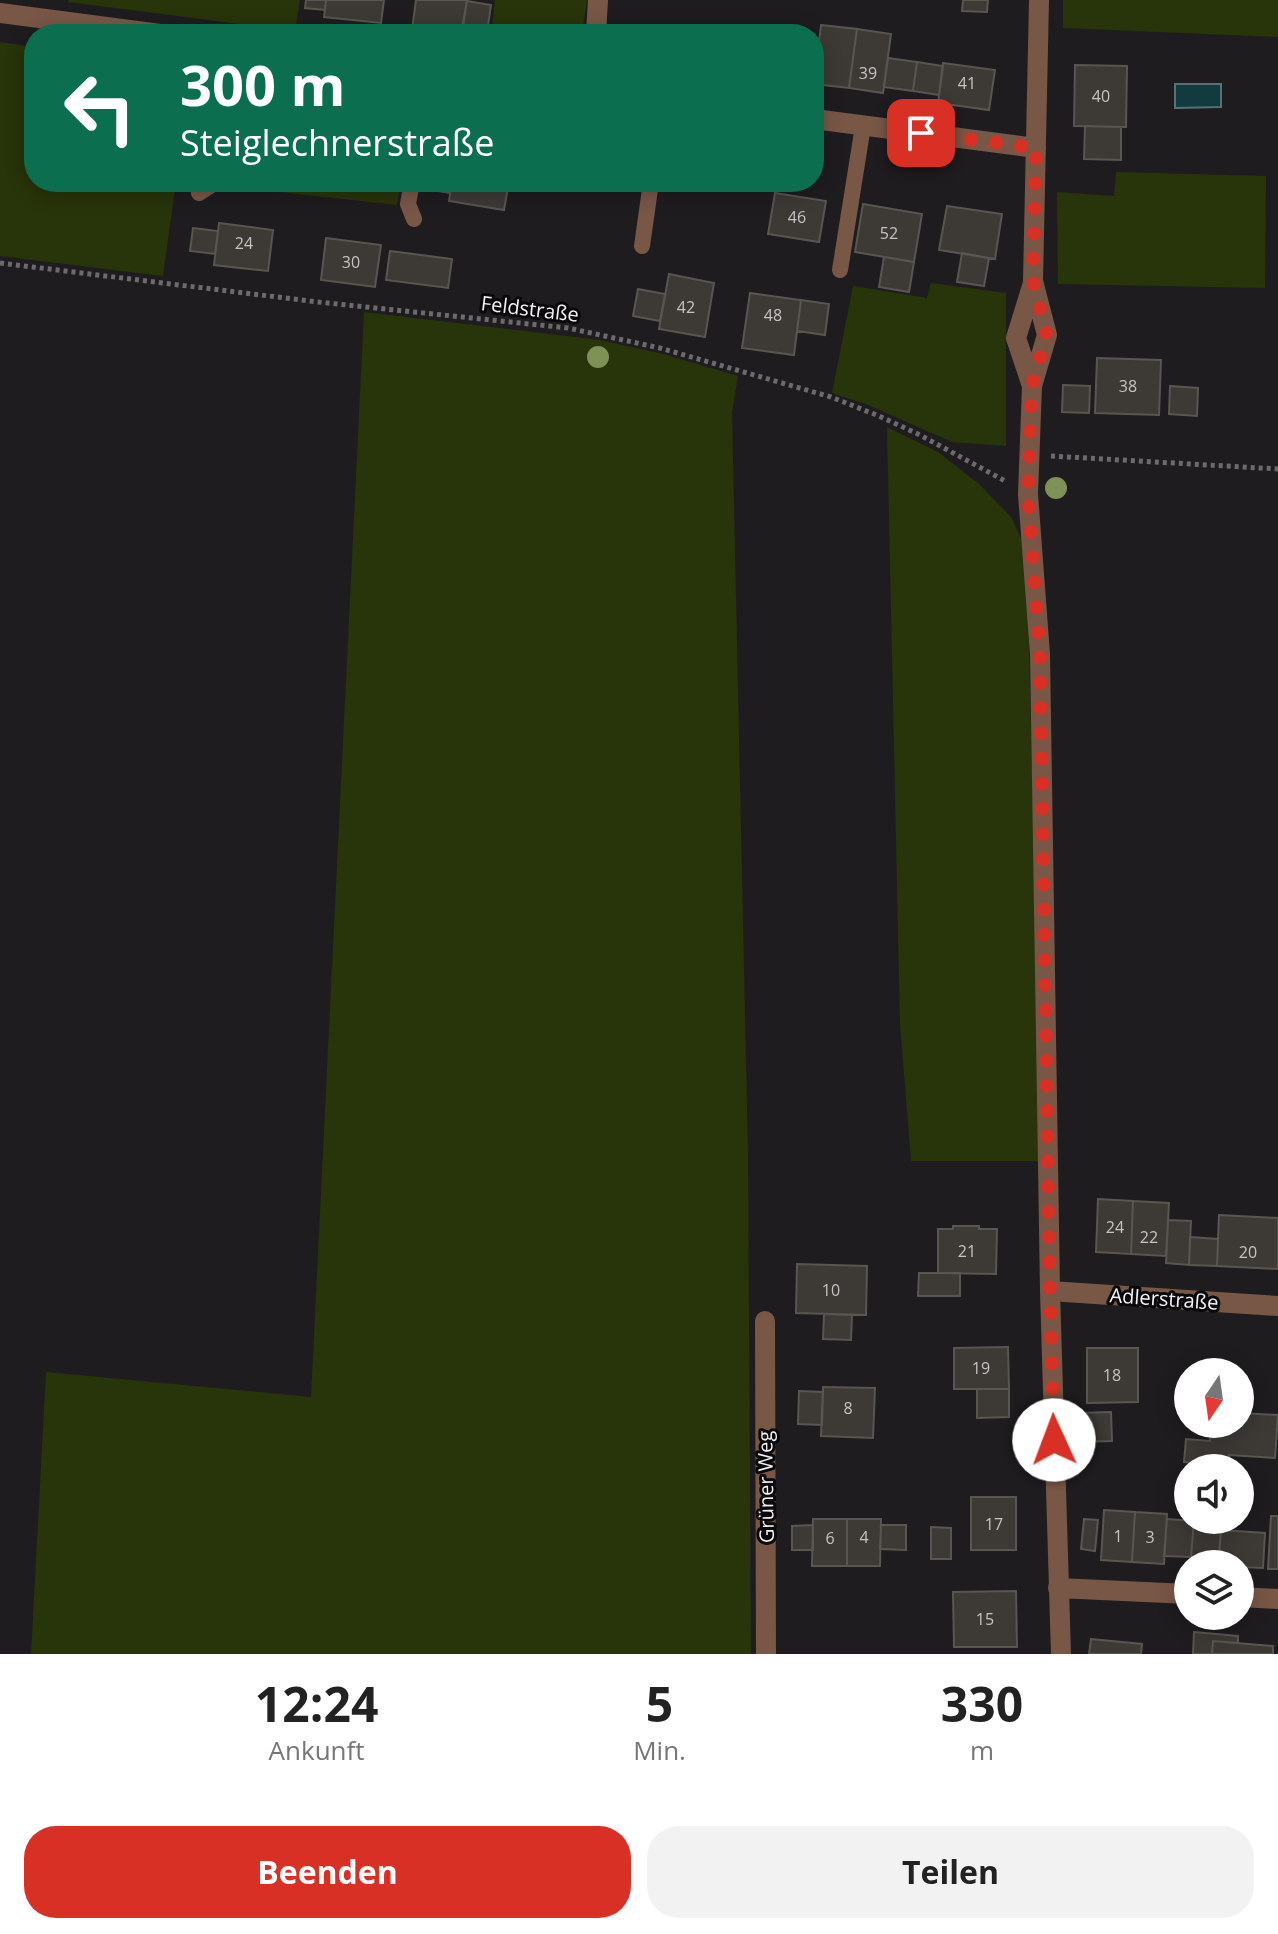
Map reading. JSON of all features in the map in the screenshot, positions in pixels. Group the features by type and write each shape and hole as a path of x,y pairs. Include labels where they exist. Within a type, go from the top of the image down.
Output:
{"street":[{"path":"597,24 598,0"},
{"path":"1032,386 1016,338 1033,281 1039,0"},
{"path":"0,13 84,24"},
{"path":"824,120 1036,148"},
{"path":"1033,281 1047,335 1032,386 1028,494 1040,654 1050,1291 1061,1654"},
{"name":"Adlerstraße","path":"1050,1291 1278,1306"},
{"name":"Grüner Weg","path":"765,1321 766,1654"},
{"path":"1058,1588 1174,1593"},
{"path":"1254,1598 1278,1599"}],"lane":[{"path":"840,270 863,126"},
{"path":"410,192 408,204 414,219"},
{"path":"642,246 650,192"}],"path":[{"name":"Feldstraße","path":"0,263 302,300 568,328 660,348 791,384 879,416 1028,494"},
{"path":"1030,455 1278,469"}],"green space":[{"path":"300,0 296,24 240,24 68,2"},
{"path":"495,0 587,0 583,24 492,24"},
{"path":"1063,0 1278,0 1278,37 1063,28"},
{"path":"0,42 24,46 24,192 175,192 163,276 0,256"},
{"path":"1116,172 1266,176 1265,288 1058,284 1057,192 1114,196"},
{"path":"279,192 399,192 397,205"},
{"path":"931,283 1006,293 1006,446 952,442 866,404 832,393 853,286 927,298"},
{"path":"364,312 600,340 738,376 732,412 748,1153 751,1654 31,1654 46,1372 311,1397"},
{"path":"887,427 938,452 979,484 1011,517 1023,542 1027,568 1039,1161 911,1161 900,1024"}],"water":[{"path":"1175,84 1221,84 1221,107 1175,108"}],"building":[{"path":"306,0 326,0 325,10 305,8"},
{"path":"326,0 384,0 381,23 324,17"},
{"path":"416,0 467,0 463,24 413,24"},
{"path":"963,0 988,0 987,12 962,11"},
{"path":"467,1 491,5 488,24 463,24"},
{"path":"824,25 857,29 849,88 824,85"},
{"path":"857,29 891,34 883,93 849,88"},
{"path":"888,58 917,62 913,91 884,87"},
{"path":"917,62 943,66 939,95 913,91"},
{"path":"943,63 995,70 989,110 938,103"},
{"path":"1075,65 1127,66 1126,127 1074,126"},
{"path":"1085,126 1121,127 1121,160 1084,159"},
{"path":"450,192 507,192 504,210 449,201"},
{"path":"775,193 826,201 819,242 768,234"},
{"path":"863,204 922,214 914,262 855,252"},
{"path":"947,206 1002,214 995,259 939,250"},
{"path":"219,223 273,230 268,271 214,265"},
{"path":"193,228 218,231 215,254 190,251"},
{"path":"326,238 381,245 375,287 321,280"},
{"path":"390,251 452,259 448,288 386,280"},
{"path":"962,253 989,258 984,286 957,282"},
{"path":"884,257 914,262 909,292 879,287"},
{"path":"669,274 714,283 705,337 659,329"},
{"path":"638,289 665,294 660,321 633,316"},
{"path":"750,293 801,300 794,355 742,348"},
{"path":"801,300 829,304 825,335 797,331"},
{"path":"1097,358 1161,360 1159,415 1095,413"},
{"path":"1063,385 1090,386 1089,413 1062,412"},
{"path":"1170,386 1198,388 1197,416 1169,414"},
{"path":"1098,1199 1133,1201 1131,1254 1096,1252"},
{"path":"1133,1201 1169,1203 1166,1256 1131,1254"},
{"path":"1219,1215 1278,1218 1278,1269 1217,1266"},
{"path":"1168,1220 1191,1221 1189,1265 1166,1263"},
{"path":"953,1226 997,1229 996,1274 938,1273 938,1229 953,1229"},
{"path":"1190,1237 1218,1239 1217,1266 1189,1265"},
{"path":"797,1264 867,1266 866,1315 796,1313"},
{"path":"919,1273 960,1273 960,1296 918,1296"},
{"path":"824,1314 852,1315 851,1340 823,1339"},
{"path":"1008,1347 1009,1389 954,1389 954,1348"},
{"path":"1087,1348 1138,1348 1138,1402 1087,1403"},
{"path":"823,1387 875,1388 873,1438 821,1436"},
{"path":"977,1389 1009,1389 1009,1417 977,1418"},
{"path":"799,1391 823,1392 822,1425 798,1424"},
{"path":"1111,1412 1112,1441 1076,1442 1075,1413"},
{"path":"1254,1414 1278,1415 1275,1458 1254,1457 1254,1454 1185,1454 1186,1439 1210,1441 1210,1438 1254,1438"},
{"path":"971,1497 1016,1497 1016,1550 971,1550"},
{"path":"1104,1510 1135,1512 1132,1562 1101,1560"},
{"path":"1135,1512 1167,1514 1164,1564 1132,1562"},
{"path":"1271,1516 1278,1516 1278,1569 1268,1569"},
{"path":"813,1519 847,1519 847,1566 812,1566"},
{"path":"847,1519 881,1519 880,1566 847,1566"},
{"path":"1084,1519 1098,1520 1095,1551 1081,1549"},
{"path":"1167,1519 1174,1520 1174,1534 1193,1534 1192,1550 1174,1550 1174,1556 1164,1556"},
{"path":"813,1525 813,1550 792,1550 792,1526"},
{"path":"881,1525 906,1525 906,1550 880,1549"},
{"path":"931,1527 951,1528 951,1559 931,1559"},
{"path":"1265,1533 1263,1568 1254,1568 1254,1550 1219,1550 1221,1534"},
{"path":"1193,1534 1221,1534 1220,1550 1192,1550"},
{"path":"1016,1591 1017,1647 954,1647 953,1592"},
{"path":"1194,1632 1238,1636 1238,1643 1213,1641 1212,1654 1193,1654"},
{"path":"1091,1639 1142,1644 1141,1654 1089,1654"},
{"path":"1213,1641 1273,1646 1273,1654 1212,1654"}],"route":[{"path":"921,133 1036,148 1033,281 1047,335 1032,386 1028,494 1040,654 1054,1440"}]}
